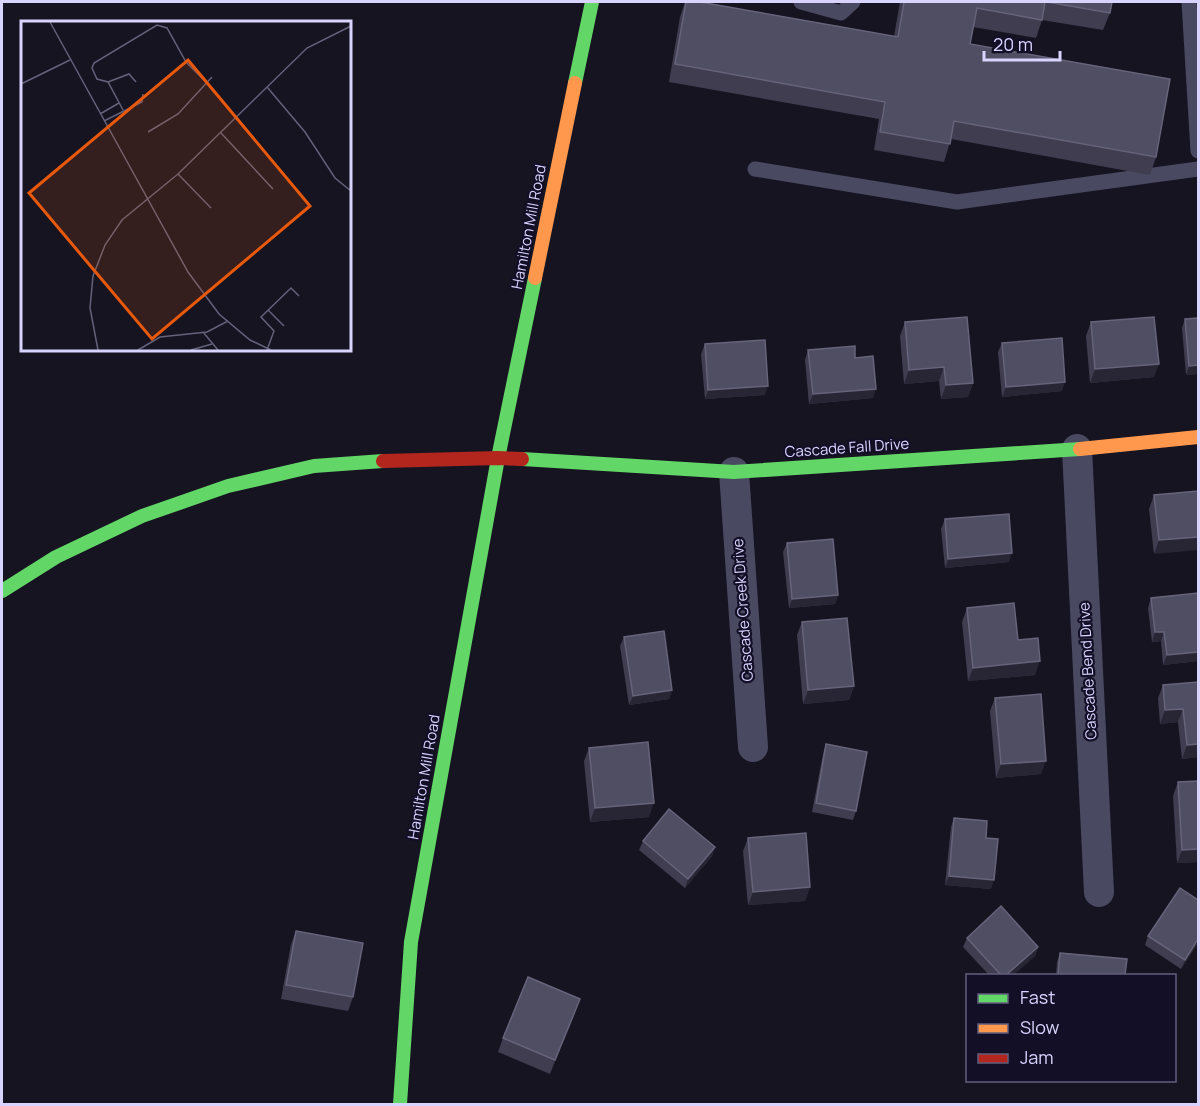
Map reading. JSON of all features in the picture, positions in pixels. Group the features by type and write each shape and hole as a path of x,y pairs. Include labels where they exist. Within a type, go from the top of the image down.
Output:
{"street":[{"name":"Hamilton Mill Road","path":"400,1104 411,942 498,458 592,2"},
{"name":"Cascade Fall Drive","path":"498,458 734,472 1077,449 1198,437"},
{"name":"Cascade Bend Drive","path":"1077,449 1099,892"},
{"path":"2,591 56,557 142,516 228,486 314,466 400,460 498,458"},
{"name":"Cascade Creek Drive","path":"734,472 753,747"}],"lane":[{"path":"801,2 841,13 854,2"},
{"path":"1189,2 1198,151"},
{"path":"755,169 957,202 1198,169"}],"building":[{"path":"686,2 700,2 898,37 904,2 1045,2 1042,20 977,8 970,44 1170,79 1156,157 954,121 950,144 880,132 885,102 675,64"},
{"path":"1047,2 1112,2 1110,13"},
{"path":"967,317 973,383 946,385 944,367 909,370 905,322"},
{"path":"1154,317 1159,364 1095,369 1091,322"},
{"path":"1198,318 1198,365 1189,366 1185,319"},
{"path":"1062,338 1065,382 1006,387 1002,343"},
{"path":"765,340 768,386 708,390 705,344"},
{"path":"855,346 855,358 873,356 876,389 813,394 808,350"},
{"path":"1198,491 1198,537 1159,540 1154,495"},
{"path":"1009,514 1012,553 948,559 945,519"},
{"path":"833,539 838,595 792,599 787,543"},
{"path":"1198,593 1198,652 1167,655 1164,632 1155,632 1151,598"},
{"path":"1014,603 1018,640 1038,638 1040,661 973,668 967,608"},
{"path":"847,618 854,686 808,690 802,622"},
{"path":"664,631 672,690 633,696 624,637"},
{"path":"1198,682 1198,744 1187,745 1183,709 1165,710 1163,685"},
{"path":"1041,694 1046,761 1001,764 995,698"},
{"path":"648,742 654,803 595,808 589,748"},
{"path":"826,744 867,752 856,811 816,803"},
{"path":"1198,781 1198,849 1182,850 1178,782"},
{"path":"669,809 715,847 688,879 643,841"},
{"path":"954,818 987,821 986,838 998,839 994,880 949,876"},
{"path":"806,833 810,887 753,892 748,838"},
{"path":"1180,888 1198,900 1198,939 1185,960 1148,936"},
{"path":"1001,906 1038,947 1007,974 1000,974 967,938"},
{"path":"296,931 363,943 353,997 286,985"},
{"path":"1060,953 1127,959 1125,974 1058,974"},
{"path":"528,977 580,999 555,1060 503,1038"}],"traffic: fast":[{"path":"575,83 592,2"},
{"path":"400,1104 411,942 498,458 535,278"},
{"path":"522,459 734,472 1080,449"},
{"path":"2,591 56,557 142,516 228,486 314,466 383,461"}],"traffic: slow":[{"path":"535,278 575,83"},
{"path":"1080,449 1198,437"}],"traffic: jam":[{"path":"383,461 522,459"}]}
